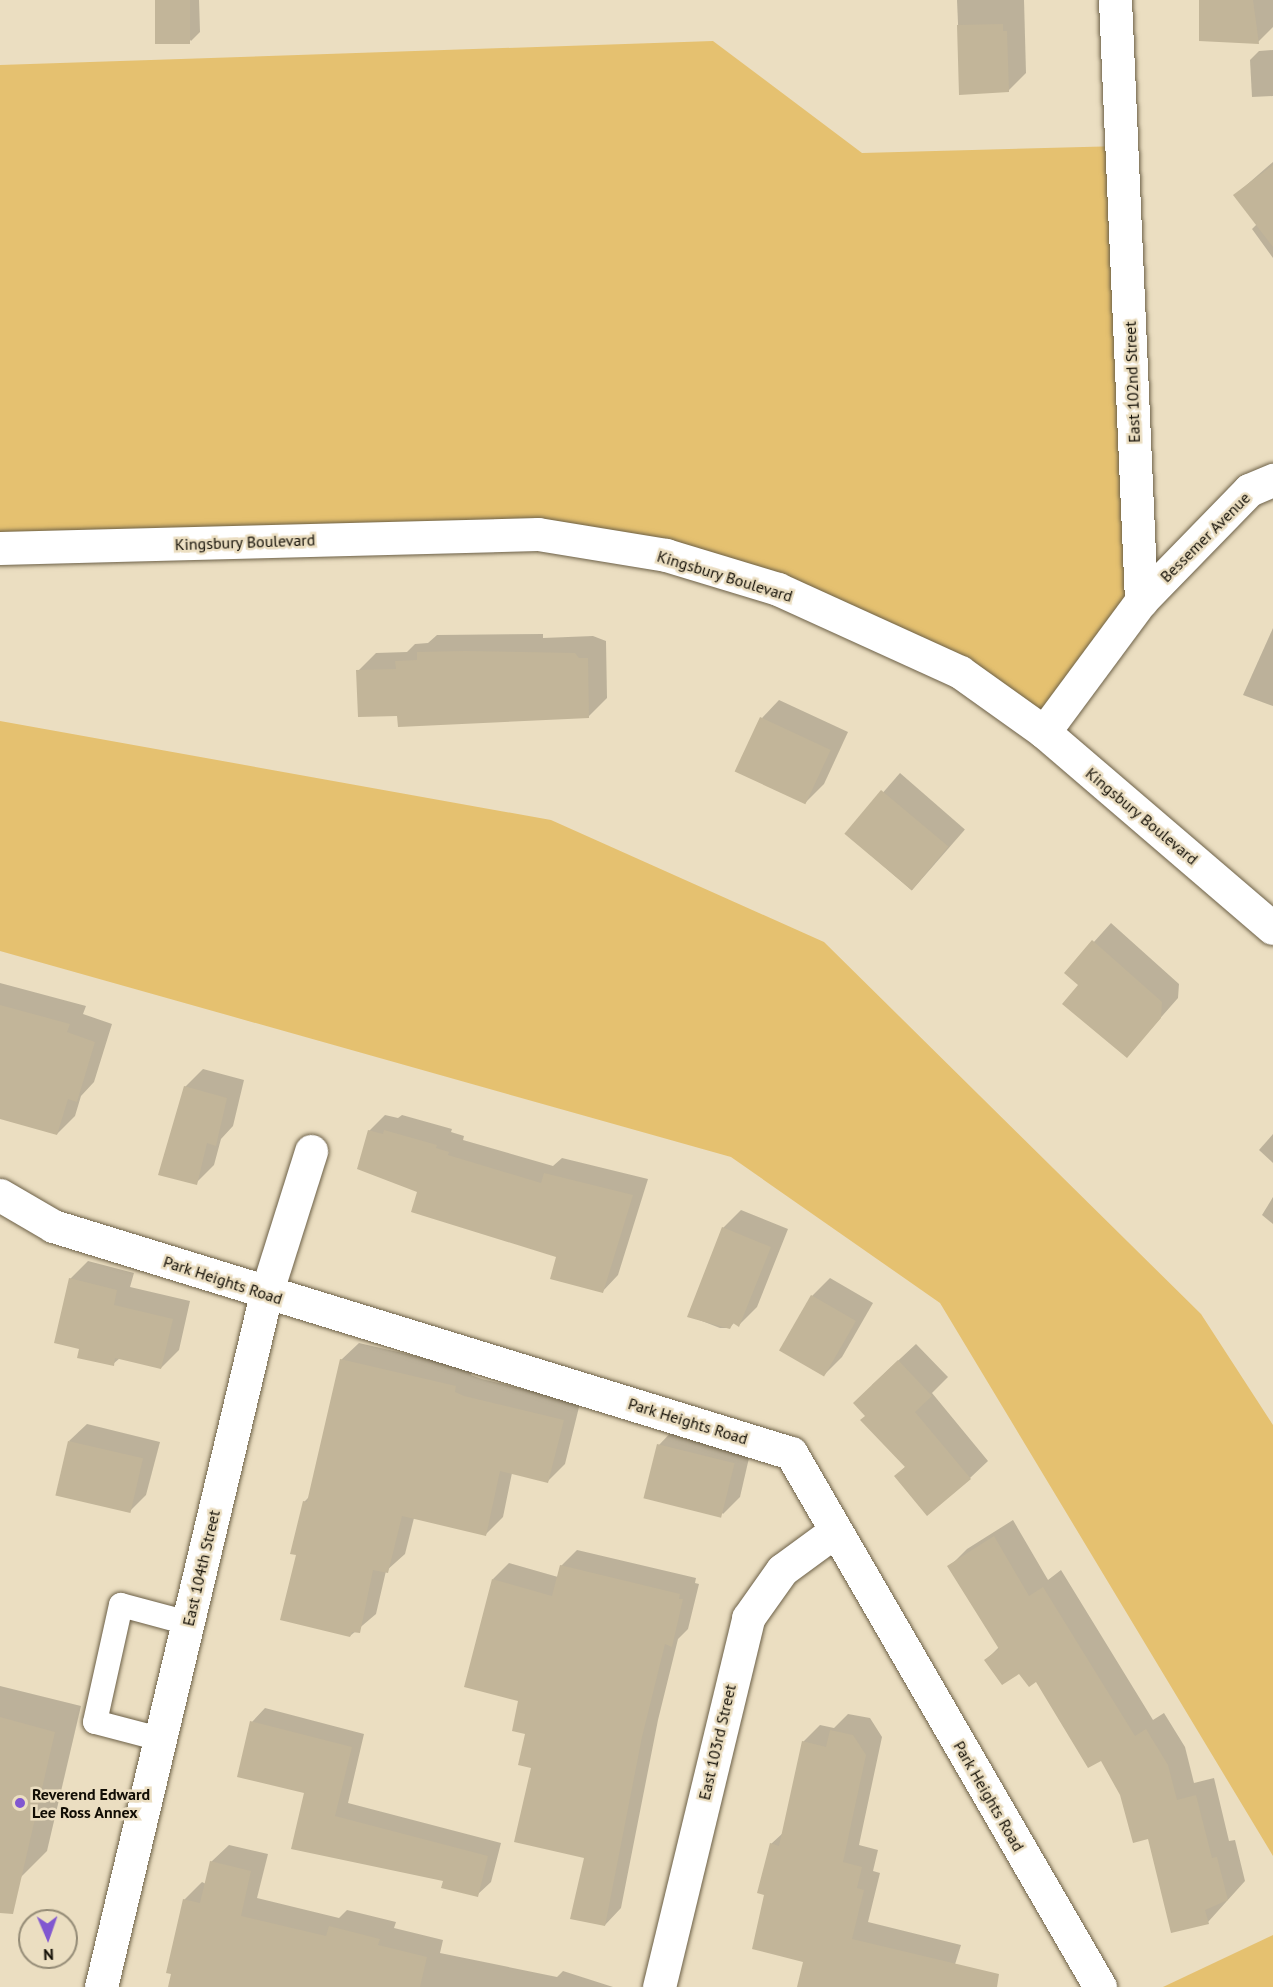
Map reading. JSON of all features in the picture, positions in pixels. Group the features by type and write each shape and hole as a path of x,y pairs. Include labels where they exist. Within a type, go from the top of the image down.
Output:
{"street":[{"name":"East 102nd Street","path":"1115,0 1142,601"},
{"name":"Bessemer Avenue","path":"1142,601 1249,490 1273,480"},
{"name":"Kingsbury Boulevard","path":"0,548 538,534 666,555 778,589 960,672 1044,732 1273,928"},
{"path":"1044,732 1142,601"},
{"name":"East 104th Street","path":"101,1987 266,1294 311,1151"},
{"name":"Park Heights Road","path":"0,1195 53,1226 266,1294 791,1452 835,1532 1100,1987"},
{"name":"East 103rd Street","path":"659,1987 748,1618 782,1570 835,1532"}],"lane":[{"path":"160,1739 95,1722 121,1605 188,1623"}],"shaded area":[{"path":"713,41 862,153 1122,146 1141,601 1044,732 778,589 537,534 0,548 0,65"},
{"path":"0,721 551,820 824,942 1201,1314 1273,1425 1273,1856 940,1303 731,1157 0,951"},
{"path":"1273,1935 1273,1987 1163,1987"}],"building":[{"path":"155,0 190,0 190,44 155,44"},
{"path":"1199,0 1253,0 1259,44 1199,41"},
{"path":"1003,24 1003,31 1007,31 1009,92 959,95 957,25"},
{"path":"1273,165 1273,247 1233,195"},
{"path":"417,652 575,653 579,658 588,658 589,718 398,727 397,716 358,717 356,670 396,669 395,661 417,660"},
{"path":"760,717 831,750 805,804 735,771"},
{"path":"881,790 948,847 912,890 844,834"},
{"path":"1092,940 1162,1002 1161,1018 1127,1058 1062,1004 1078,985 1064,973"},
{"path":"0,1005 70,1024 67,1032 95,1042 77,1102 68,1099 57,1135 0,1119"},
{"path":"184,1086 227,1098 216,1146 207,1143 197,1185 158,1175"},
{"path":"368,1130 383,1134 384,1130 437,1145 436,1148 449,1152 448,1155 541,1183 544,1173 633,1195 603,1293 550,1279 556,1257 411,1212 417,1192 357,1169"},
{"path":"722,1227 771,1247 739,1327 733,1323 730,1329 687,1317"},
{"path":"69,1278 117,1290 114,1305 173,1319 161,1369 115,1358 114,1366 77,1358 79,1349 54,1343"},
{"path":"811,1295 856,1321 824,1376 779,1350"},
{"path":"340,1359 456,1386 455,1392 464,1396 564,1420 548,1483 500,1471 486,1536 402,1516 388,1573 373,1570 360,1633 352,1632 350,1637 280,1620 296,1555 290,1554 303,1501 307,1502"},
{"path":"898,1360 932,1396 915,1412 971,1479 927,1516 894,1476 905,1467 860,1420 865,1416 853,1403"},
{"path":"68,1441 143,1458 130,1513 55,1496"},
{"path":"657,1444 735,1463 721,1518 643,1498"},
{"path":"994,1536 1029,1596 1043,1587 1135,1736 1146,1729 1168,1765 1177,1800 1196,1795 1212,1858 1217,1857 1228,1900 1205,1910 1209,1924 1171,1933 1148,1839 1133,1843 1120,1795 1101,1761 1088,1768 1036,1682 1029,1687 1019,1674 1002,1685 984,1660 999,1649 947,1566"},
{"path":"560,1565 680,1594 679,1599 683,1599 672,1647 665,1644 642,1737 605,1926 570,1919 584,1858 514,1842 531,1768 518,1765 525,1734 512,1731 518,1701 464,1687 492,1579 552,1596"},
{"name":"Reverend Edward Lee Ross Annex","path":"0,1717 55,1732 13,1914 0,1913"},
{"path":"250,1721 352,1747 335,1816 488,1856 478,1897 441,1888 443,1881 291,1849 304,1793 237,1777"},
{"path":"830,1730 853,1735 866,1755 843,1862 862,1867 857,1888 864,1890 852,1939 999,1974 997,1987 797,1987 803,1962 752,1949 764,1895 757,1893 770,1843 779,1846 802,1741 826,1747"},
{"path":"210,1861 251,1871 241,1916 326,1936 329,1926 380,1939 378,1945 427,1957 420,1987 168,1987 171,1974 166,1973 183,1899 200,1903"}],"place":[{"name":"Reverend Edward Lee Ross Annex","path":"20,1803"}]}
